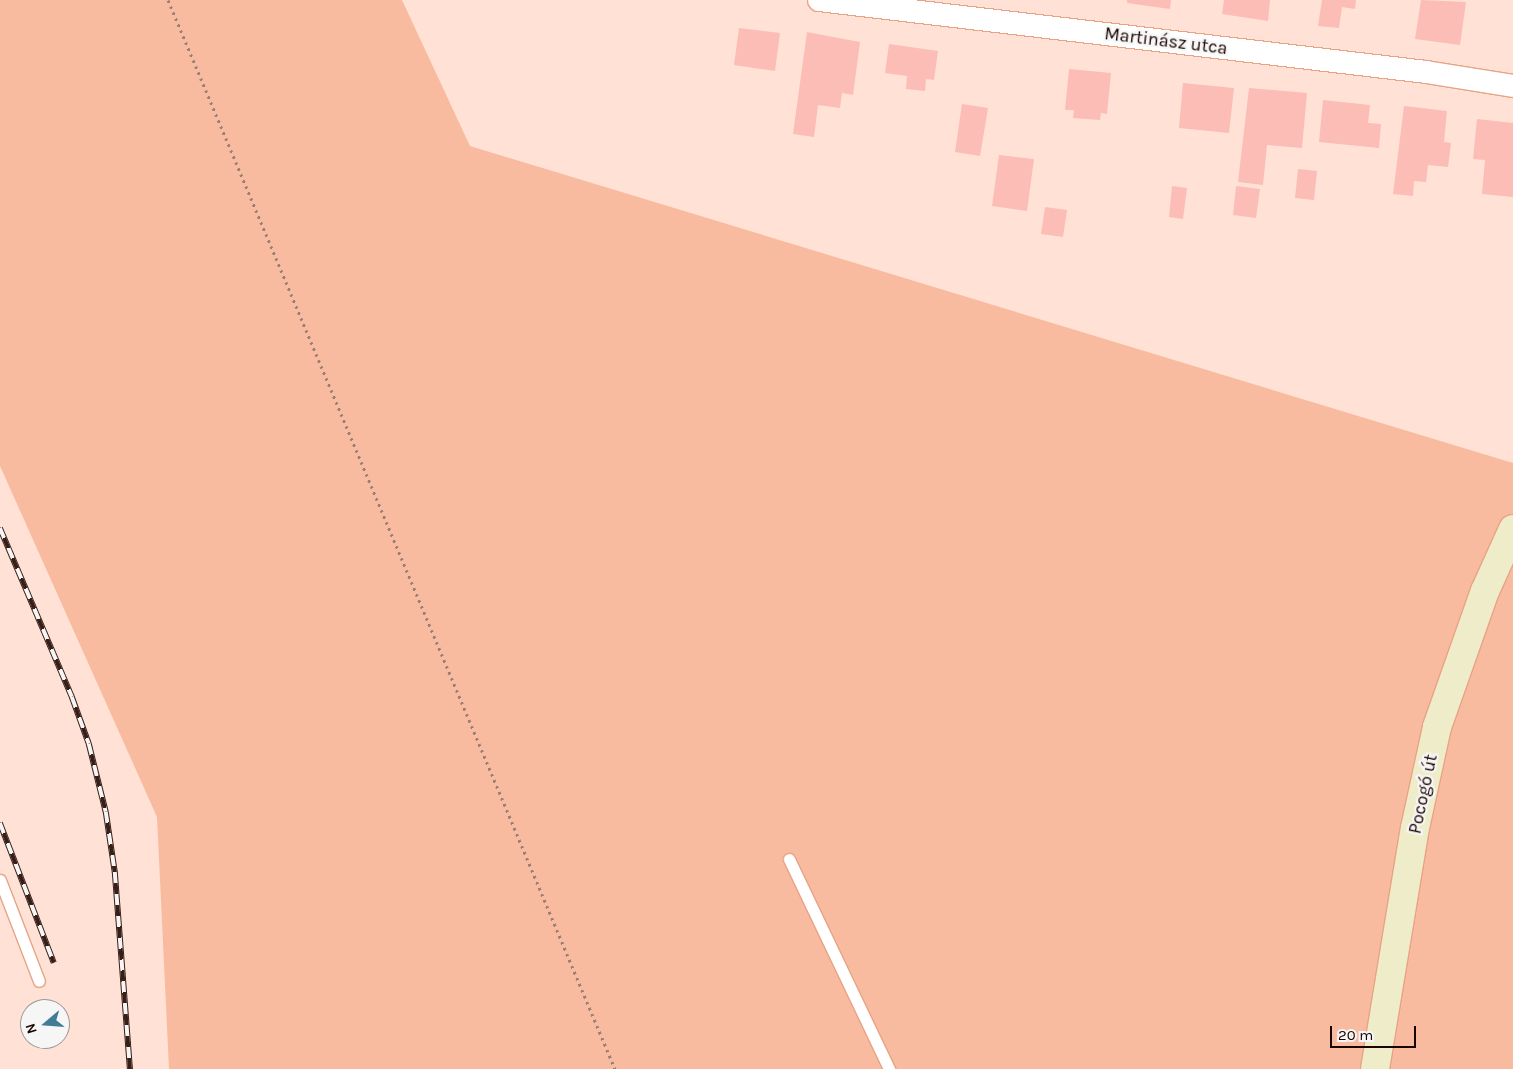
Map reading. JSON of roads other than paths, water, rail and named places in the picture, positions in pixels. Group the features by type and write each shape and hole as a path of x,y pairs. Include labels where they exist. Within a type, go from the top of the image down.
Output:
{"main road":[{"name":"Pocogó út","path":"1375,1069 1416,828 1438,727 1485,591 1513,529"}],"street":[{"name":"Martinász utca","path":"819,0 1426,72 1513,86"}],"lane":[{"path":"789,858 890,1069"},
{"path":"0,880 39,981"}],"railway":[{"path":"0,528 72,697 89,744 106,812 115,872 130,1069"},
{"path":"0,823 54,963"}]}
